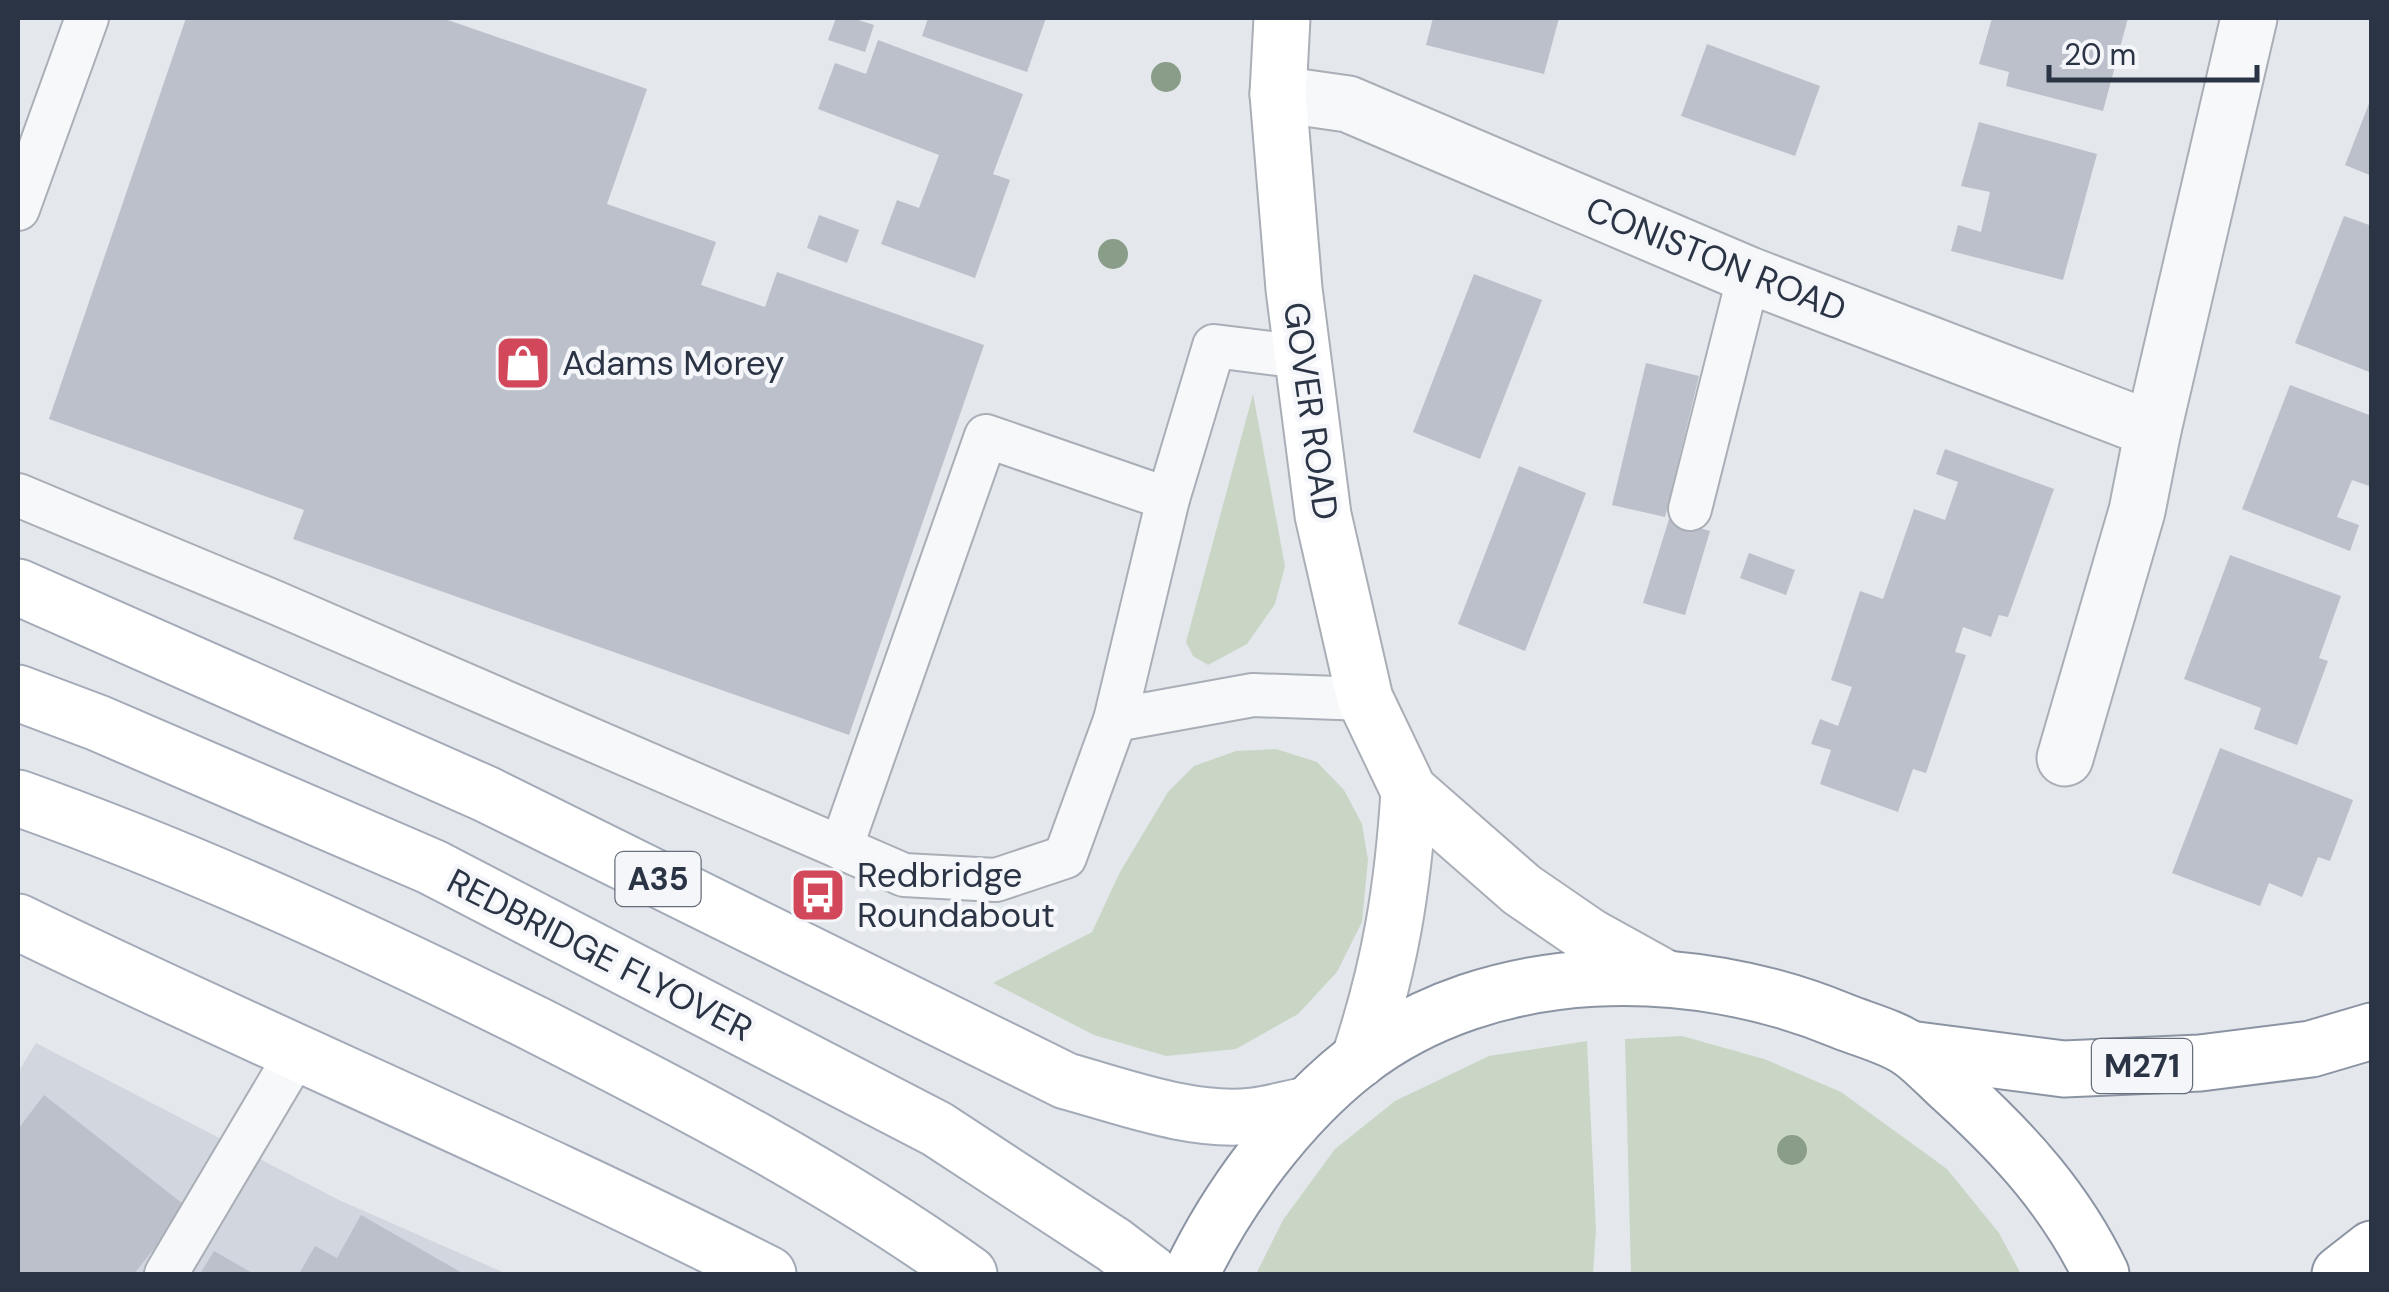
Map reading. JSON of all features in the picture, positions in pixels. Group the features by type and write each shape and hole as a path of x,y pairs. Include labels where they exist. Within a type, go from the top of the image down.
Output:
{"main road":[{"name":"GOVER ROAD","path":"1282,18 1278,94 1302,357 1323,515 1365,699 1410,792 1522,890 1588,936 1663,977"},
{"name":"A35","path":"18,588 486,794 1066,1081 1148,1104 1215,1116 1252,1116 1308,1105"},
{"name":"REDBRIDGE FLYOVER","path":"18,693 98,723 432,867 937,1130 1152,1274"},
{"path":"1359,1060 1381,993 1396,926 1410,792"},
{"path":"18,798 373,944 543,1029 695,1106 900,1225 968,1274"},
{"path":"18,922 651,1215 768,1274"},
{"path":"1190,1274 1211,1232 1308,1105 1359,1060 1462,1005 1525,987 1588,978 1663,977 1763,996 1821,1012 1910,1049 2000,1131 2038,1172 2084,1238 2102,1274"},
{"name":"M271","path":"1910,1049 2064,1069 2311,1049 2372,1031"},
{"path":"2340,1274 2372,1248"}],"street":[{"path":"2065,758 2137,511 2249,18"},
{"name":"CONISTON ROAD","path":"1278,94 1348,104 1750,275 2153,430"}],"lane":[{"path":"18,209 87,18"},
{"path":"1690,509 1750,275"},
{"path":"18,495 290,608 904,875 996,880 1065,856 1116,720 1168,499 1214,346 1302,357"},
{"path":"841,848 986,436 1168,499"},
{"path":"1116,720 1253,695 1365,699"},
{"path":"166,1274 297,1053"}],"shaded area":[{"path":"36,1043 339,1200 507,1274 18,1274 18,1072"}],"green space":[{"path":"1253,394 1285,566 1275,604 1247,644 1208,665 1193,656 1186,642"},
{"path":"1276,749 1317,762 1344,790 1362,824 1368,860 1362,922 1337,972 1298,1014 1236,1049 1166,1056 1094,1035 993,983 1092,932 1120,872 1168,792 1194,766 1236,751"},
{"path":"1682,1036 1764,1059 1841,1092 1947,1169 1999,1233 2021,1274 1631,1274 1625,1039"},
{"path":"1587,1041 1596,1230 1593,1274 1256,1274 1283,1220 1335,1149 1395,1101 1489,1056"}],"building":[{"name":"Adams Morey","path":"186,18 442,18 647,89 607,204 716,242 701,285 765,307 777,272 984,345 849,735 293,539 304,510 49,419"},
{"path":"836,18 874,25 865,52 828,40"},
{"path":"928,18 1046,18 1027,72 922,36"},
{"path":"1433,18 1559,18 1544,74 1426,45"},
{"path":"1992,18 2128,18 2103,111 2006,86 2009,72 1979,64"},
{"path":"878,40 1023,94 993,174 1010,180 975,278 881,244 897,200 919,208 939,155 818,109 835,63 866,74"},
{"path":"1707,44 1820,86 1795,156 1681,116"},
{"path":"2372,96 2372,176 2345,165"},
{"path":"1979,122 2097,154 2063,280 1951,251 1958,225 1981,232 1990,192 1961,186"},
{"path":"819,215 859,230 847,263 807,248"},
{"path":"2344,216 2372,226 2372,373 2295,343"},
{"path":"1474,274 1542,300 1480,459 1413,432"},
{"path":"1646,363 1699,376 1665,517 1612,505"},
{"path":"2290,385 2372,416 2372,487 2352,480 2337,517 2359,525 2350,551 2242,509"},
{"path":"1945,449 2054,489 2008,617 1999,615 1991,637 1963,627 1955,652 1966,655 1926,773 1913,769 1898,812 1820,784 1831,750 1811,744 1820,719 1838,726 1852,687 1831,680 1860,591 1883,599 1914,509 1945,520 1958,482 1936,474"},
{"path":"1519,466 1586,493 1525,651 1458,624"},
{"path":"1669,519 1710,531 1685,615 1643,603"},
{"path":"1749,553 1795,570 1786,595 1740,578"},
{"path":"2230,555 2341,596 2319,658 2328,661 2297,745 2254,729 2261,708 2184,679"},
{"path":"2220,748 2353,800 2330,861 2318,857 2302,897 2269,883 2260,906 2172,873"},
{"path":"44,1095 187,1207 134,1274 18,1274 18,1129"},
{"path":"361,1215 464,1274 299,1274 315,1246 337,1258"},
{"path":"214,1251 254,1274 200,1274"}],"place":[{"name":"Adams Morey","path":"523,363"},
{"name":"Redbridge Roundabout","path":"818,895"}]}
